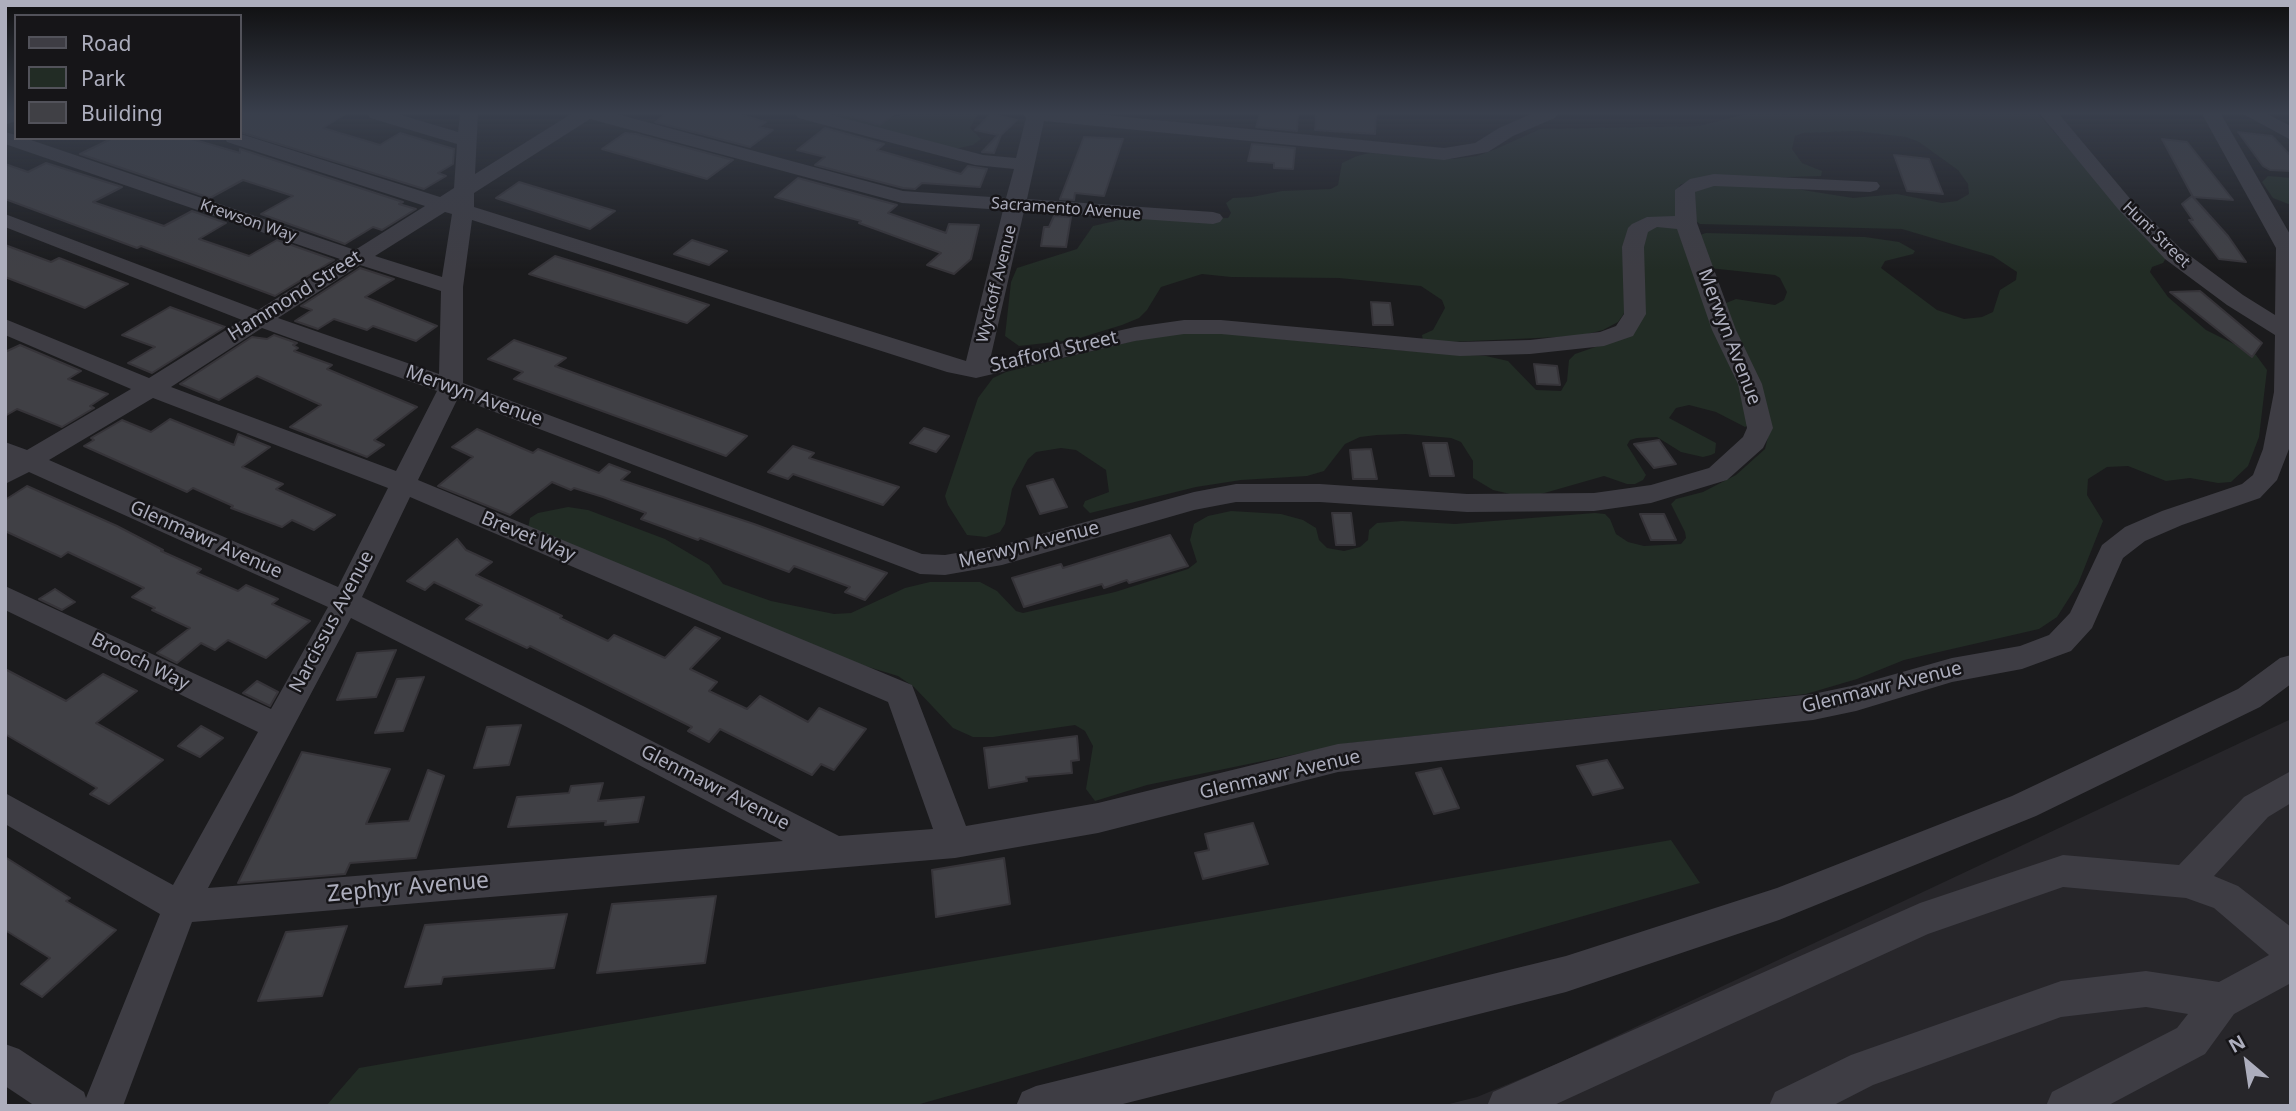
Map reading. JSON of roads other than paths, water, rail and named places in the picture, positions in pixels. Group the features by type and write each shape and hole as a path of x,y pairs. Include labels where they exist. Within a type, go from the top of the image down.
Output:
{"street":[{"name":"Krewson Way","path":"87,166 452,287"},
{"name":"Stafford Street","path":"332,166 456,201 955,367 976,370 1135,334 1184,327 1221,327 1460,349 1530,348 1604,339 1625,331 1635,314 1633,247 1639,228 1654,221 1686,223"},
{"name":"Narcissus Avenue","path":"103,1106 180,907 345,602 451,387 456,201 462,166"},
{"name":"Hammond Street","path":"13,462 151,388 356,257 456,201 508,166"},
{"name":"Sacramento Avenue","path":"786,166 902,197 1213,218"},
{"name":"Wyckoff Avenue","path":"976,370 1017,206 1024,166"},
{"name":"Hunt Street","path":"2092,166 2124,205 2173,254 2235,300 2285,331"},
{"name":"Glenmawr Avenue","path":"13,462 345,602 836,852 956,844 1098,818 1338,758 1813,707 1856,698 1952,670 2022,657 2060,643 2082,620 2112,552 2136,534 2172,518 2251,491 2264,480 2276,449 2286,392 2287,248 2240,166"},
{"name":"Merwyn Avenue","path":"5,220 259,319 451,387 920,564 945,565 1002,555 1194,501 1236,493 1320,492 1466,503 1594,502 1651,494 1718,474 1748,449 1760,428 1750,384 1724,330 1686,223 1685,190 1697,183 1714,180 1870,186"},
{"name":"Brevet Way","path":"5,326 151,388 402,484 901,694 956,844"},
{"name":"Brooch Way","path":"5,597 276,726"},
{"path":"1036,1106 1566,974 1779,904 2024,806 2249,698 2291,667"},
{"path":"2186,882 2256,807 2291,785"},
{"path":"5,807 180,907"},
{"name":"Zephyr Avenue","path":"180,907 836,852"},
{"path":"1507,1106 1920,920 2063,871 2186,882 2226,897 2287,943 2221,1001 2191,1041 2066,1106"},
{"path":"1789,1106 1865,1069 2061,999 2146,989 2221,1001"},
{"path":"5,1063 71,1106"}]}
